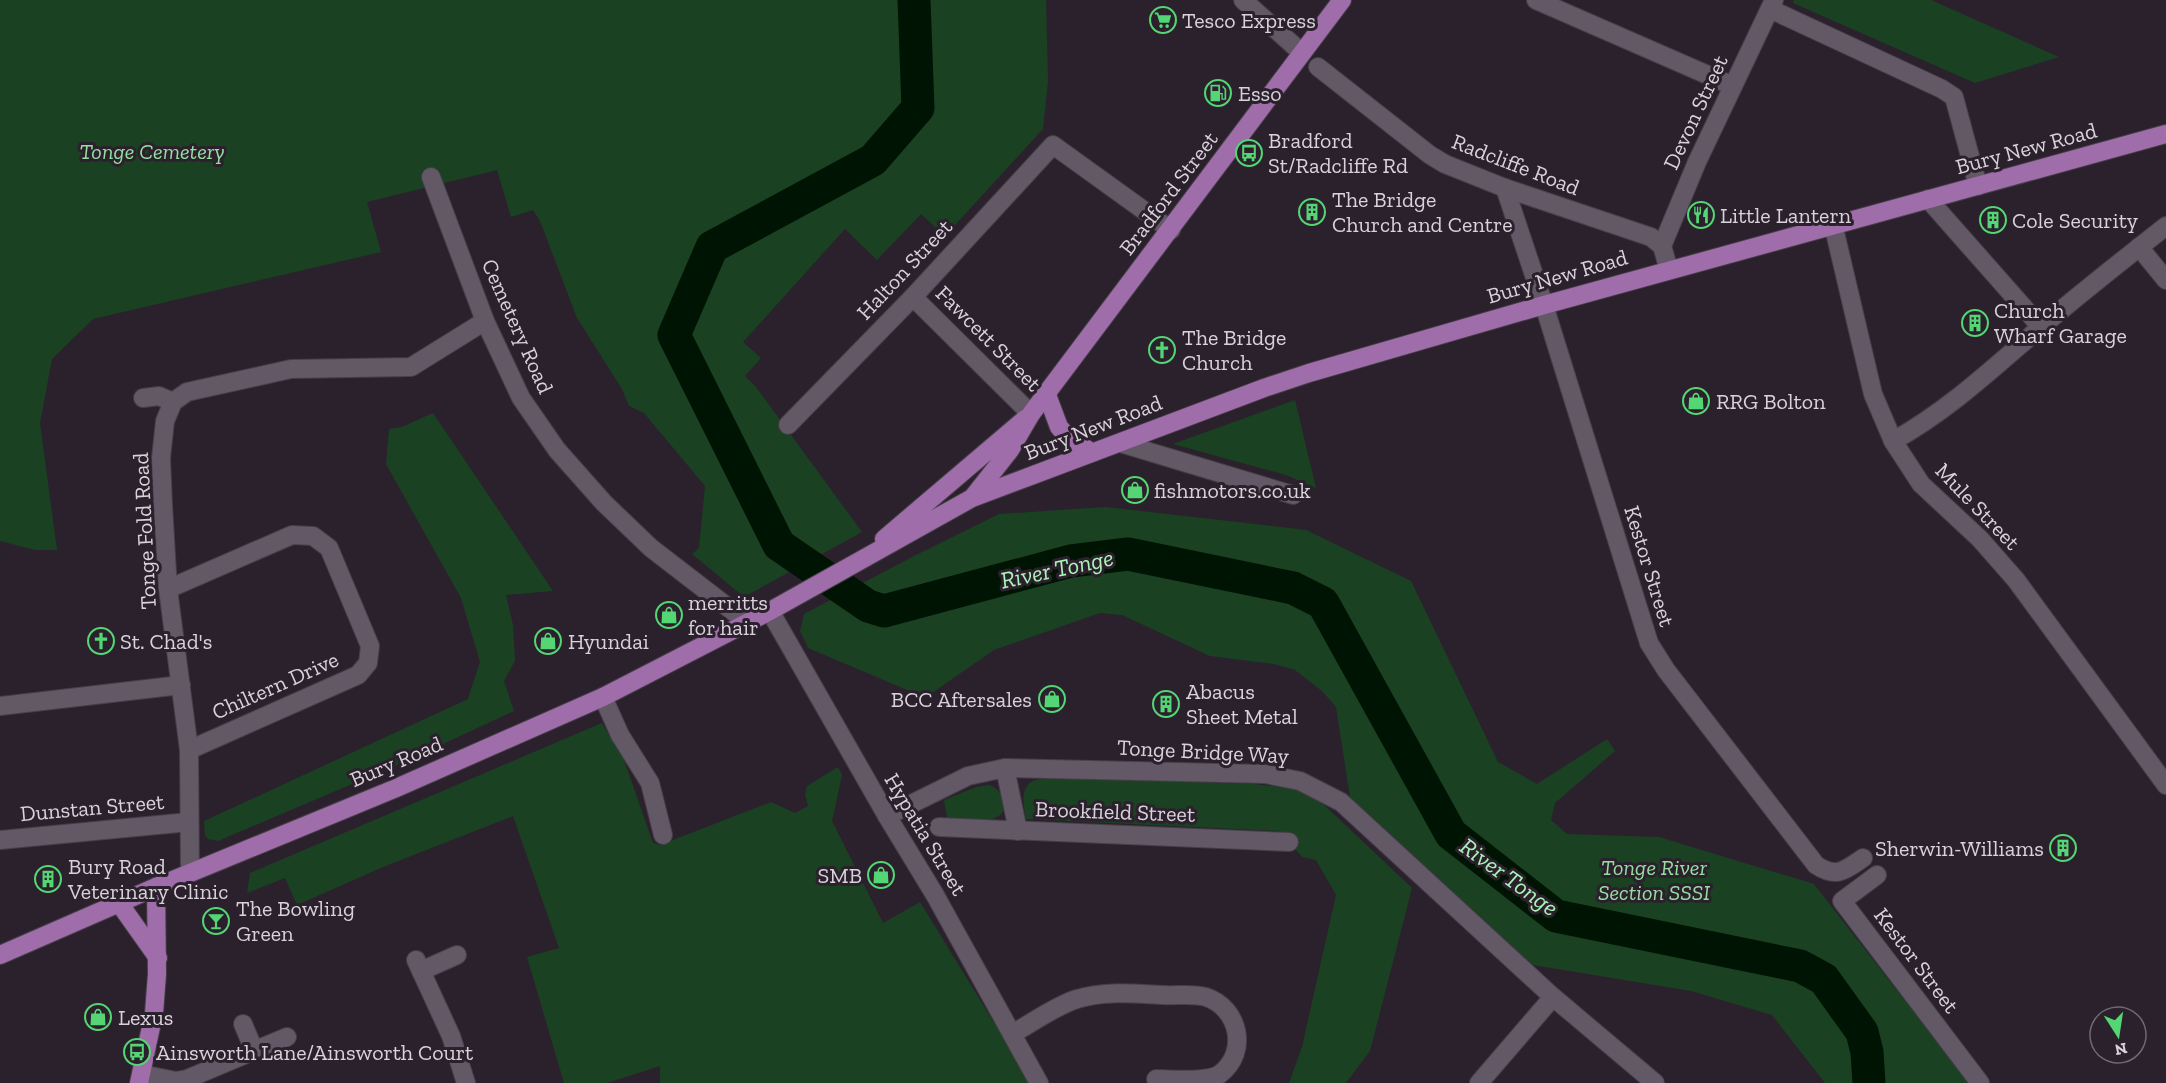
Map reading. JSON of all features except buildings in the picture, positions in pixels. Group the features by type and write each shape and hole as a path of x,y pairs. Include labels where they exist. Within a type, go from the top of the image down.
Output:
{"main road":[{"name":"Bradford Street","path":"972,498 1010,450 1031,414 1342,0"},
{"name":"Bury New Road","path":"972,498 1309,373 1833,224 2166,134"},
{"path":"1047,395 1059,427 1066,435 1092,453"},
{"name":"Bradford Street","path":"852,565 1031,414"},
{"path":"852,565 972,498"},
{"name":"Bury Road","path":"0,955 156,887 394,789 603,697 770,611 852,565"},
{"path":"140,1079 153,1013 158,958 156,887"},
{"path":"119,903 158,958"}],"street":[{"path":"1243,0 1302,52"},
{"path":"1536,0 1734,86"},
{"path":"1772,5 1954,97 1978,186"},
{"name":"Devon Street","path":"1662,246 1697,162 1772,5"},
{"name":"Radcliffe Road","path":"1318,67 1430,155 1445,164 1505,188 1651,237 1662,246"},
{"name":"Halton Street","path":"788,425 913,297 1053,145 1171,230"},
{"name":"Cemetery Road","path":"431,177 485,321 521,398 556,450 604,503 651,548 747,622"},
{"name":"Kestor Street","path":"1505,188 1544,305 1649,643 1666,670 1816,865 1825,871 1842,872 1863,858"},
{"path":"1928,199 2041,327"},
{"name":"Mule Street","path":"1833,224 1874,394 1893,441 1921,484 1980,539 2016,580 2166,784"},
{"path":"1893,441 1918,428 1966,393 2041,327 2166,226"},
{"path":"1662,246 1669,270"},
{"path":"2139,247 2166,280"},
{"name":"Fawcett Street","path":"913,297 1031,414"},
{"path":"143,398 159,396 173,402 188,392 291,369 411,367 485,321"},
{"name":"Tonge Fold Road","path":"173,402 165,421 161,458 168,589 189,750 190,873"},
{"path":"1120,443 1293,495"},
{"name":"Chiltern Drive","path":"168,589 292,535 313,536 329,548 370,646 368,663 357,675 189,750"},
{"name":"Hypatia Street","path":"770,611 887,816 935,895 1039,1083"},
{"path":"0,706 181,685"},
{"path":"603,697 620,735 646,774 663,835"},
{"path":"1005,768 1018,831"},
{"name":"Tonge Bridge Way","path":"887,816 968,776 1005,768 1265,774 1300,781 1341,802 1553,997 1655,1083"},
{"name":"Dunstan Street","path":"0,840 189,822"},
{"name":"Brookfield Street","path":"939,827 1289,842"},
{"name":"Kestor Street","path":"1877,875 1842,901 1980,1083"},
{"path":"458,955 418,965 451,1036 466,1083"},
{"path":"1012,1034 1076,999 1111,993 1205,997 1223,1008 1235,1023 1238,1041 1232,1059 1219,1075 1186,1081 1156,1079"},
{"path":"1479,1083 1553,997"},
{"path":"243,1024 254,1050"},
{"path":"140,1079 176,1081 187,1079 287,1036"}],"green space":[{"name":"Tonge Cemetery","path":"0,0 1046,0 1048,81 1043,129 945,236 921,214 877,260 845,229 743,342 761,358 745,376 756,387 862,532 744,597 692,554 699,548 705,486 644,413 629,406 622,389 577,318 540,221 533,210 511,217 497,170 367,202 381,252 93,319 52,359 40,423 57,550 35,550 0,541"},
{"path":"1794,0 1931,0 2059,57 1975,83 1793,3"},
{"path":"1295,400 1316,488 1286,475 1173,444"},
{"path":"433,413 553,591 506,595 513,625 515,661 504,681 514,711 413,758 218,841 208,839 205,835 204,821 468,699 480,662 461,598 386,464 389,429 402,427"},
{"name":"Tonge River Section SSSI","path":"1106,507 1306,530 1411,581 1498,762 1537,784 1607,739 1615,751 1555,803 1551,820 1567,834 1659,837 1814,884 1969,1083 1825,1083 1772,1015 1691,991 1533,965 1350,797 1336,707 1322,691 1295,670 1274,664 1210,656 1122,615 1100,613 994,650 916,704 912,692 808,648 800,631 804,614 999,514"},
{"path":"602,723 624,760 653,843 660,845 771,802 795,813 808,806 805,795 807,786 838,767 842,775 832,821 883,923 920,902 1031,1083 660,1083 660,1066 607,1083 564,1083 527,957 559,948 513,816 383,867 297,905 285,878 247,893 250,873"},
{"path":"1045,777 1254,784 1292,788 1322,803 1412,888 1370,1051 1346,1083 1289,1083 1302,1047 1336,895 1316,860 1302,857 1279,831 1026,819 1024,800 1027,786"},
{"path":"989,785 997,790 1002,798 1004,807 1001,814 986,821 948,823 944,800 976,787"}],"waterway":[{"name":"River Tonge","path":"914,0 918,108 873,160 712,247 674,335 779,545 868,606 884,611 1071,561 1128,554 1293,588 1323,603 1451,834 1556,916 1800,966 1824,979 1862,1032 1867,1052 1869,1083"}],"place":[{"name":"Tesco Express","path":"1163,20"},
{"name":"Esso","path":"1218,93"},
{"name":"Bradford St/Radcliffe Rd","path":"1249,153"},
{"name":"The Bridge Church and Centre","path":"1312,212"},
{"name":"Little Lantern","path":"1701,215"},
{"name":"Cole Security","path":"1993,220"},
{"name":"Church Wharf Garage","path":"1975,323"},
{"name":"The Bridge Church","path":"1162,350"},
{"name":"RRG Bolton","path":"1696,401"},
{"name":"fishmotors.co.uk","path":"1135,490"},
{"name":"merritts for hair","path":"669,615"},
{"name":"St. Chad's","path":"101,641"},
{"name":"Hyundai","path":"548,641"},
{"name":"BCC Aftersales","path":"1052,699"},
{"name":"Abacus Sheet Metal","path":"1166,704"},
{"name":"Sherwin-Williams","path":"2063,848"},
{"name":"SMB","path":"881,875"},
{"name":"Bury Road Veterinary Clinic","path":"48,879"},
{"name":"The Bowling Green","path":"216,921"},
{"name":"Lexus","path":"98,1017"},
{"name":"Ainsworth Lane/Ainsworth Court","path":"137,1052"}]}
